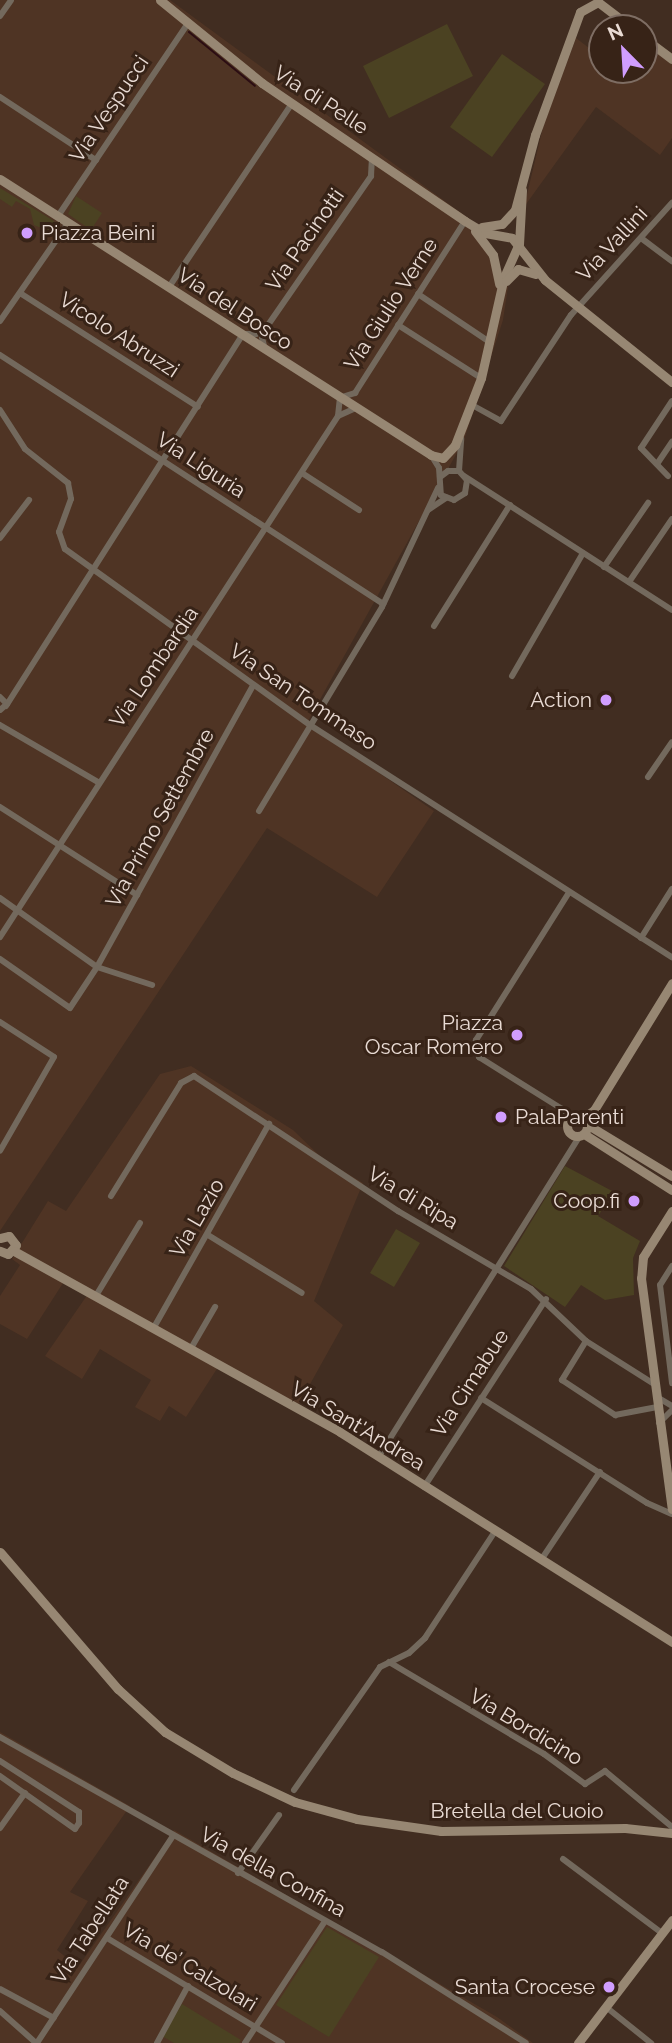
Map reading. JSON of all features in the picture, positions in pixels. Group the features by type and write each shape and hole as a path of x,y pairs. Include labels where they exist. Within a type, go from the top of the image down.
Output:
{"street":[{"path":"0,14 11,0"},
{"name":"Via di Pelle","path":"160,0 292,103 364,149 466,222 519,244"},
{"path":"466,222 487,229 502,224 515,210 535,135 576,17 587,5 597,1 614,14"},
{"name":"Via Vespucci","path":"58,216 189,22"},
{"path":"0,97 96,160"},
{"path":"169,287 292,103"},
{"name":"Via Pacinotti","path":"268,325 371,176 374,162 364,149"},
{"name":"Via Pacinotti","path":"371,176 384,169 400,176"},
{"name":"Via del Bosco","path":"0,178 431,456"},
{"path":"431,456 443,458 450,454 472,405 491,343 499,299 519,244 522,190"},
{"name":"Via Vallini","path":"472,405 501,421 577,307 672,203"},
{"name":"Via di Pelle","path":"466,222 497,265 499,299"},
{"name":"Via Giulio Verne","path":"339,396 355,393 466,222"},
{"path":"0,321 68,223"},
{"path":"641,238 672,261"},
{"path":"519,244 544,280"},
{"path":"499,299 515,271 529,271 672,382"},
{"name":"Vicolo Abruzzi","path":"20,293 198,407"},
{"path":"418,294 491,343"},
{"path":"0,717 243,334 256,334 268,325"},
{"path":"268,325 261,339 268,350"},
{"path":"398,325 481,378"},
{"name":"Via Liguria","path":"0,355 383,604"},
{"name":"Via Lombardia","path":"0,937 57,844 338,416 342,405 339,396"},
{"path":"668,476 641,448 669,411 672,401"},
{"path":"338,416 351,408 359,409"},
{"name":"Via San Tommaso","path":"0,410 25,449 68,483 71,499 59,538 93,570 310,725 568,894 672,957"},
{"path":"464,426 461,473 467,490"},
{"path":"657,464 672,442"},
{"path":"259,811 383,604 438,488 440,477 431,456"},
{"path":"440,477 448,471 461,473 672,610"},
{"path":"302,473 359,510"},
{"path":"438,488 446,498"},
{"path":"426,511 446,498 458,499 467,490 483,488"},
{"path":"0,538 29,500"},
{"path":"604,566 648,503"},
{"path":"435,626 510,505"},
{"path":"629,582 672,519"},
{"path":"512,676 583,553"},
{"name":"Via Primo Settembre","path":"0,959 70,1008 97,967 253,686"},
{"path":"0,697 3,709"},
{"path":"0,724 98,782"},
{"path":"648,777 672,742"},
{"path":"0,807 137,895"},
{"path":"641,938 672,889"},
{"path":"568,894 476,1040 475,1049 479,1057 562,1109 581,1130 672,1190"},
{"path":"0,898 19,908 97,967 152,985"},
{"path":"379,1457 672,983"},
{"path":"0,1023 54,1058 0,1150"},
{"name":"Via di Ripa","path":"111,1196 184,1079 194,1076 398,1212 546,1299 586,1341 654,1384"},
{"path":"569,1119 567,1129 581,1130 672,1176"},
{"name":"Via Lazio","path":"153,1329 269,1124"},
{"path":"672,1212 642,1265 654,1384 672,1512"},
{"path":"97,1294 140,1223"},
{"path":"208,1235 302,1293"},
{"name":"Via Sant'Andrea","path":"0,1238 12,1237 10,1253 97,1294 153,1329 379,1457 540,1562 670,1640"},
{"path":"672,1266 660,1285 672,1383"},
{"name":"Via Cimabue","path":"424,1487 546,1299"},
{"path":"190,1350 215,1307"},
{"path":"586,1341 562,1380 615,1415 657,1407"},
{"path":"656,1396 672,1408 659,1423"},
{"path":"481,1398 600,1472 672,1512"},
{"path":"540,1562 600,1472"},
{"path":"294,1790 380,1667 409,1654 425,1638 494,1533"},
{"name":"Bretella del Cuoio","path":"0,1552 118,1689 165,1732 233,1773 295,1802 357,1819 440,1831 625,1828 672,1833"},
{"name":"Via Bordicino","path":"389,1662 544,1754 585,1784 605,1771 672,1827"},
{"name":"Via della Confina","path":"0,1738 325,1921 526,2043"},
{"path":"0,1761 79,1812 79,1823 75,1829 0,1776"},
{"path":"0,1828 25,1793"},
{"path":"238,1873 279,1815"},
{"name":"Via Tabellata","path":"36,2043 173,1836"},
{"path":"563,1859 662,1933"},
{"path":"579,2043 672,1920"},
{"path":"245,2043 325,1921"},
{"name":"Via de’ Calzolari","path":"107,1938 282,2043"},
{"path":"157,2043 188,1986"},
{"path":"0,1989 54,2018"},
{"path":"606,2007 651,2043"},
{"path":"0,2011 36,2043"}],"shaded area":[{"path":"0,0 170,0 476,224 508,287 503,320 464,440 307,723 434,811 377,897 267,828 0,1231"},
{"path":"447,24 473,76 389,118 363,66"},
{"path":"576,38 588,47 588,84 658,84 658,54 672,64 672,138 660,155 596,107 524,207 543,127"},
{"path":"502,54 545,84 492,157 450,127"},
{"path":"0,188 54,221 57,227 53,233 34,225 30,209 16,201 12,207 0,199"},
{"path":"76,196 102,213 91,230 68,214"},
{"path":"191,1066 293,1130 322,1158 363,1183 314,1301 343,1325 299,1404 220,1364 186,1417 169,1406 160,1421 135,1407 151,1380 100,1349 82,1379 45,1356 88,1294 65,1280 27,1339 0,1324 0,1296 20,1265 12,1259 48,1201 66,1211 160,1074"},
{"path":"565,1166 614,1192 598,1216 640,1241 633,1258 634,1295 605,1300 581,1285 565,1307 504,1266"},
{"path":"396,1229 420,1243 394,1287 370,1273"},
{"path":"0,1732 130,1806 70,1892 88,1901 57,1950 78,1967 174,1830 497,2017 533,2043 0,2043"},
{"path":"327,1927 379,1957 329,2037 276,2005"},
{"path":"182,2004 241,2040 239,2043 174,2043 162,2036"}],"waterway":[{"path":"189,32 255,86"}],"place":[{"name":"Piazza Beini","path":"27,233"},
{"name":"Action","path":"606,700"},
{"name":"Piazza Oscar Romero","path":"517,1035"},
{"name":"PalaParenti","path":"501,1117"},
{"name":"Coop.fi","path":"634,1201"},
{"name":"Santa Crocese","path":"609,1987"}]}
